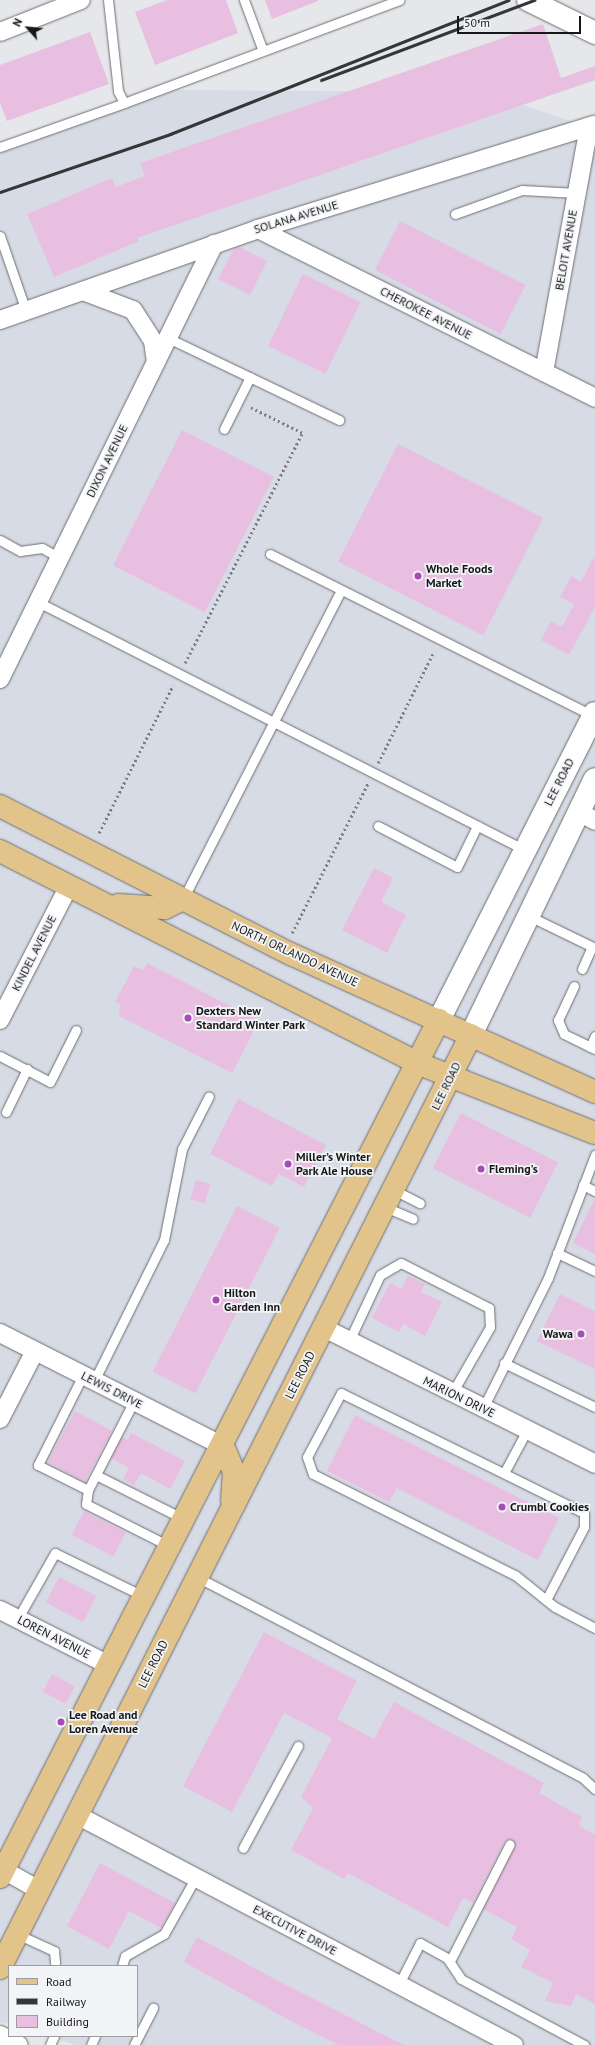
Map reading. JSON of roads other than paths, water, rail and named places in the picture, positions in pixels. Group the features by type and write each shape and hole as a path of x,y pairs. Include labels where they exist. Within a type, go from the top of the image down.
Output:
{"main road":[{"name":"NORTH ORLANDO AVENUE","path":"0,806 291,954 595,1092"},
{"path":"0,851 417,1063 450,1078 595,1133"},
{"path":"100,902 165,908 183,899"},
{"name":"LEE ROAD","path":"1,1872 142,1596 223,1446 439,1020"},
{"name":"LEE ROAD","path":"0,1968 231,1507 324,1328 471,1035"},
{"path":"223,1446 234,1472 231,1507"}],"street":[{"path":"528,0 595,33"},
{"path":"0,32 76,1"},
{"name":"BELOIT AVENUE","path":"544,372 577,193 592,126"},
{"name":"SOLANA AVENUE","path":"0,320 258,229 592,126"},
{"name":"CHEROKEE AVENUE","path":"258,229 595,398"},
{"name":"DIXON AVENUE","path":"0,679 214,244"},
{"path":"83,291 133,310 153,341 156,362"},
{"name":"LEE ROAD","path":"439,1020 594,715"},
{"name":"LEE ROAD","path":"471,1035 529,916 587,816 595,779"},
{"name":"KINDEL AVENUE","path":"0,1020 69,886"},
{"name":"MARION DRIVE","path":"324,1328 595,1464"},
{"name":"LEWIS DRIVE","path":"0,1333 223,1446"},
{"path":"0,1419 34,1351"},
{"name":"LOREN AVENUE","path":"0,1610 108,1664"},
{"name":"EXECUTIVE DRIVE","path":"77,1815 514,2045"},
{"path":"1,1872 39,1890"}],"lane":[{"path":"108,0 118,91 124,103"},
{"path":"244,0 263,51"},
{"path":"0,147 124,103 399,0"},
{"path":"455,214 522,190 577,193"},
{"path":"0,236 26,311"},
{"path":"168,338 339,420"},
{"path":"224,429 250,377"},
{"path":"0,540 20,551 42,548 60,558"},
{"path":"270,554 594,715"},
{"path":"183,899 341,590"},
{"path":"38,602 525,850"},
{"path":"378,826 457,867 478,826"},
{"path":"529,916 594,948 582,969"},
{"path":"574,986 558,1020 564,1034 592,1048 595,1036"},
{"path":"0,1056 50,1082 76,1030"},
{"path":"6,1112 27,1069"},
{"path":"88,1490 38,1465 89,1378 164,1240 182,1149 209,1096"},
{"path":"483,1408 557,1253 595,1155"},
{"path":"583,1185 595,1191"},
{"path":"390,1198 420,1203"},
{"path":"390,1198 413,1219"},
{"path":"557,1253 595,1271"},
{"path":"349,1341 380,1275 401,1263 407,1266 489,1308 490,1327 452,1393"},
{"path":"504,1363 595,1407"},
{"path":"546,1600 584,1527 584,1513 341,1393 308,1457 313,1474 515,1575 546,1600 595,1628"},
{"path":"134,1401 88,1490 86,1504 170,1546"},
{"path":"504,1473 527,1430"},
{"path":"96,1475 184,1519"},
{"path":"18,1618 54,1553 142,1596"},
{"path":"197,1577 583,1778 595,1789"},
{"path":"243,1848 298,1746"},
{"path":"450,1961 510,1844"},
{"path":"122,1965 125,1956 164,1934 196,1877"},
{"path":"17,1934 54,1951 56,1965"},
{"path":"399,1984 420,1943 450,1961 461,1979 584,2045"},
{"path":"134,2045 153,2008"}],"railway":[{"path":"0,192 170,134 508,0"},
{"path":"321,80 534,0"}],"place":[{"name":"Whole Foods Market","path":"418,576"},
{"name":"Dexters New Standard Winter Park","path":"188,1018"},
{"name":"Miller’s Winter Park Ale House","path":"288,1164"},
{"name":"Fleming's","path":"481,1169"},
{"name":"Hilton Garden Inn","path":"216,1300"},
{"name":"Wawa","path":"581,1334"},
{"name":"Crumbl Cookies","path":"502,1507"},
{"name":"Lee Road and Loren Avenue","path":"61,1722"}]}
